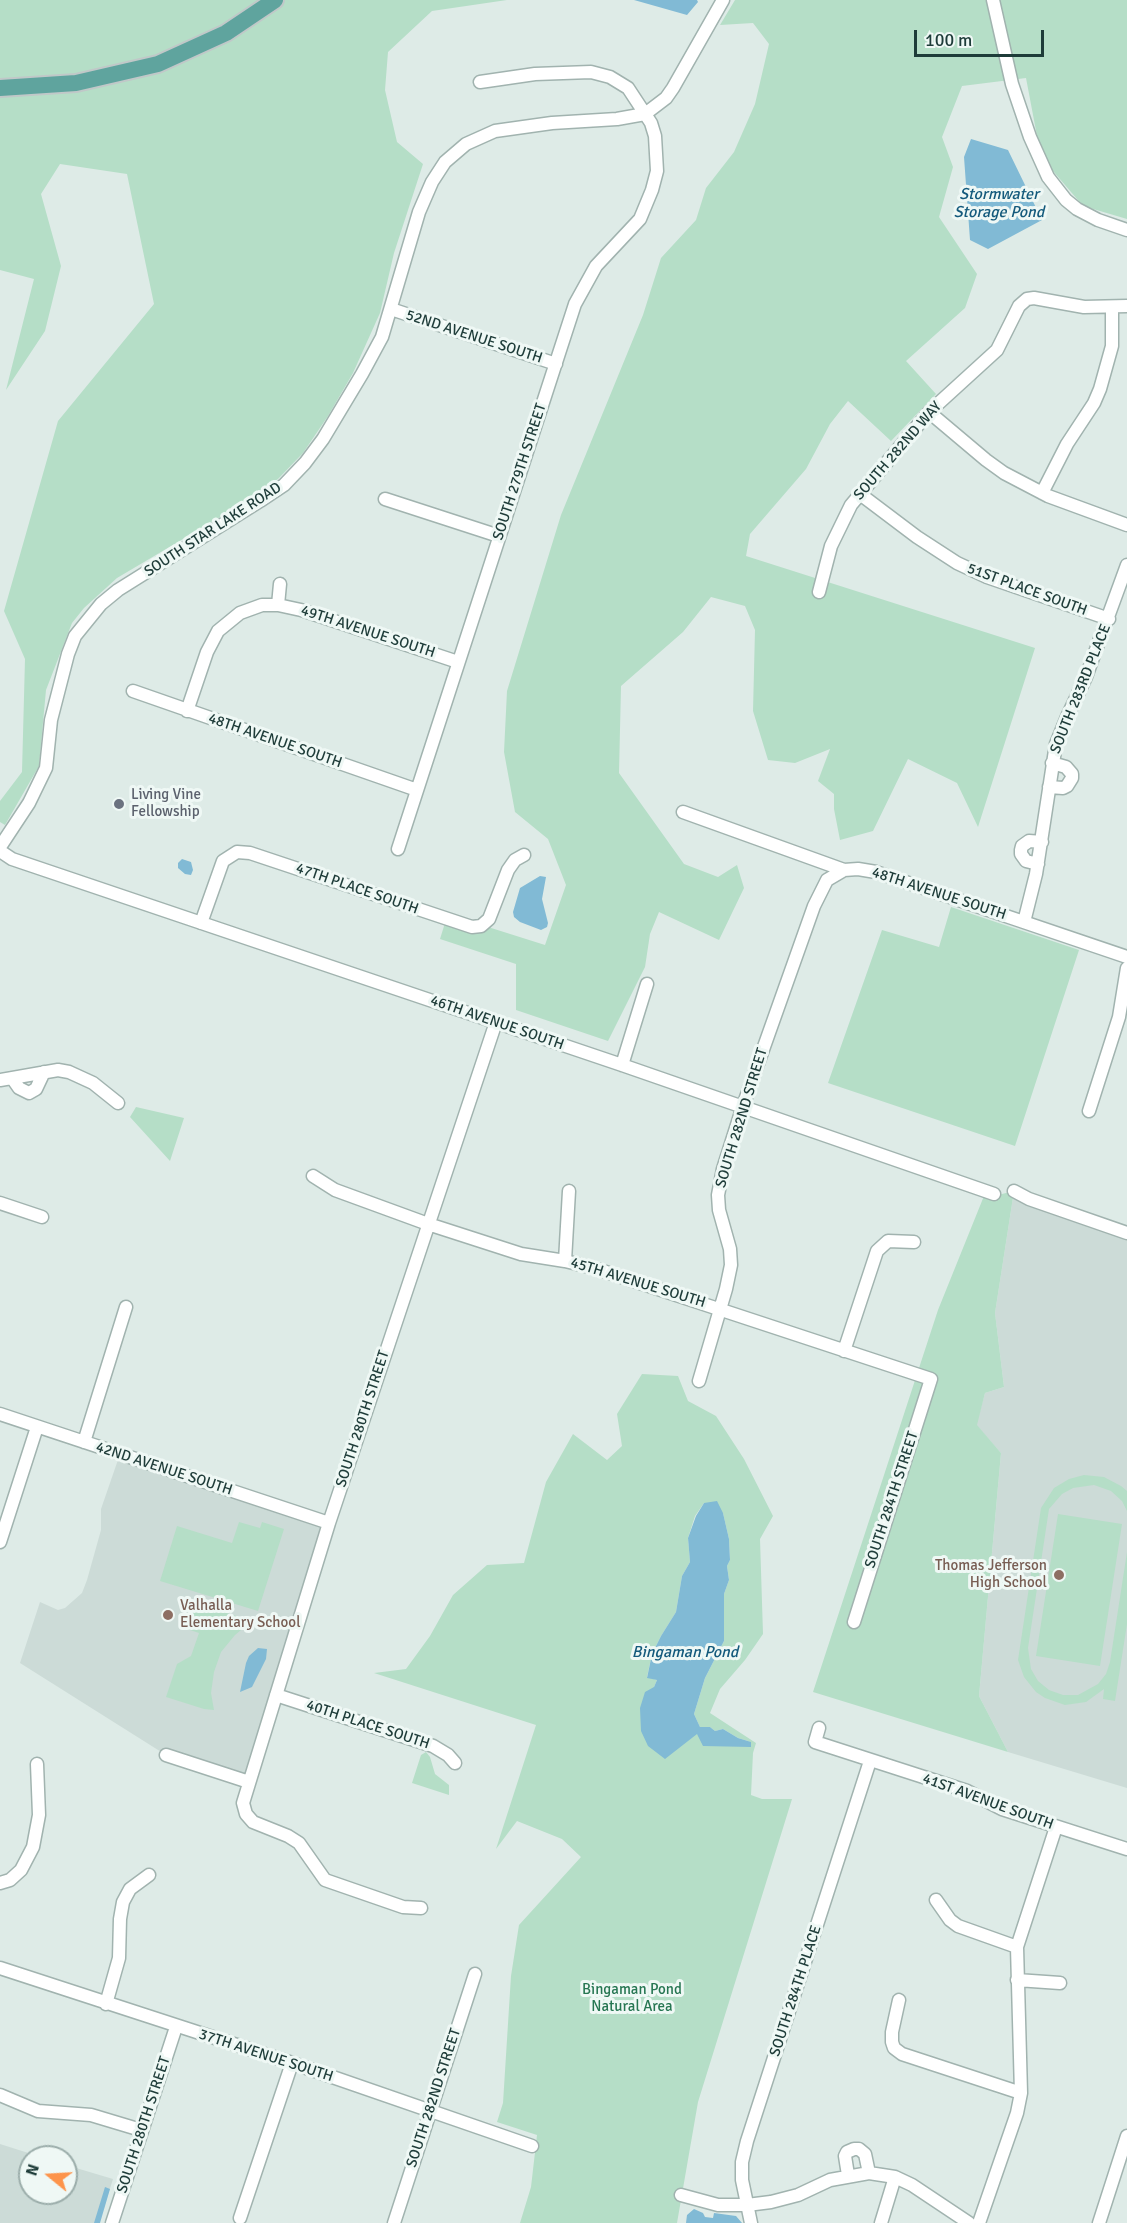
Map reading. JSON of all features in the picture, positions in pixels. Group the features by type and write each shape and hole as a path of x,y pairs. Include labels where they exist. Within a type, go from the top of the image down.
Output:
{"main road":[{"path":"0,88 76,83 158,64 226,33 275,0"}],"street":[{"name":"SOUTH STAR LAKE ROAD","path":"0,849 29,803 46,768 51,720 57,694 72,645 88,618 118,590 284,485 305,463 327,431 382,337 419,212 439,169 460,147 486,133 502,129 617,119 645,114 666,98 674,88 723,0"},
{"path":"993,0 1012,84 1030,137 1048,177 1066,200 1077,209 1098,220 1127,230"},
{"name":"SOUTH 279TH STREET","path":"398,849 575,304 596,266 640,219 657,171 657,152 651,123 628,88 621,83 602,74 591,72 535,74 480,82"},
{"name":"SOUTH 282ND WAY","path":"819,592 831,546 842,520 860,494 929,412 997,350 1019,306 1027,299 1042,298 1084,307 1112,308"},
{"path":"1042,493 1066,444 1094,403 1100,389 1112,346 1112,308 1127,306"},
{"name":"52ND AVENUE SOUTH","path":"391,309 556,364"},
{"path":"929,412 1004,473 1042,493 1127,525"},
{"name":"51ST PLACE SOUTH","path":"860,494 916,537 957,563 987,577 1109,619"},
{"path":"385,499 498,536"},
{"name":"SOUTH 283RD PLACE","path":"1024,922 1042,842 1056,744 1086,677 1127,565"},
{"path":"279,604 280,584"},
{"name":"49TH AVENUE SOUTH","path":"187,711 213,638 228,621 246,609 262,605 279,604 458,662"},
{"name":"48TH AVENUE SOUTH","path":"133,691 417,790"},
{"path":"1049,787 1063,788 1072,778 1070,770 1052,763"},
{"name":"48TH AVENUE SOUTH","path":"683,812 844,870 858,869 876,872 1127,957"},
{"path":"1038,864 1026,861 1021,855 1021,850 1022,846 1029,841 1042,842"},
{"name":"46TH AVENUE SOUTH","path":"0,849 12,859 496,1022 994,1194"},
{"name":"47TH PLACE SOUTH","path":"201,923 223,861 242,851 466,926 481,926 489,919 508,870 515,860 524,855"},
{"name":"SOUTH 282ND STREET","path":"699,1381 731,1265 730,1249 719,1210 718,1195 723,1168 742,1106 817,898 827,880 844,870"},
{"path":"1089,1111 1119,1017 1127,968"},
{"path":"622,1065 647,984"},
{"name":"SOUTH 280TH STREET","path":"421,1908 403,1907 325,1880 299,1843 288,1836 258,1826 248,1818 243,1803 329,1523 496,1022"},
{"path":"6,1079 58,1070 81,1077 103,1089 118,1103"},
{"name":"45TH AVENUE SOUTH","path":"313,1176 335,1190 428,1224 521,1254 565,1261 720,1309 930,1379"},
{"path":"565,1261 569,1191"},
{"path":"1014,1191 1029,1199 1127,1233"},
{"path":"0,1203 42,1217"},
{"path":"844,1351 877,1251 888,1241 914,1242"},
{"path":"84,1442 126,1307"},
{"name":"SOUTH 284TH STREET","path":"854,1622 930,1379"},
{"name":"42ND AVENUE SOUTH","path":"0,1414 329,1523"},
{"path":"0,1542 37,1426"},
{"name":"40TH PLACE SOUTH","path":"276,1695 433,1746 448,1755 455,1763"},
{"name":"41ST AVENUE SOUTH","path":"819,1728 815,1742 967,1791 1002,1809 1127,1849"},
{"path":"166,1755 249,1782"},
{"name":"SOUTH 284TH PLACE","path":"751,2223 742,2180 742,2162 747,2141 870,1761"},
{"path":"0,1883 10,1880 21,1870 33,1847 39,1815 37,1764"},
{"path":"980,2223 1022,2093 1017,1947 1056,1827"},
{"path":"106,2004 119,1958 123,1902 129,1889 149,1875"},
{"path":"936,1900 950,1920 958,1926 1017,1947"},
{"name":"37TH AVENUE SOUTH","path":"0,1968 292,2063 532,2146"},
{"name":"SOUTH 282ND STREET","path":"394,2223 475,1974"},
{"path":"1017,1980 1060,1983"},
{"path":"899,2000 892,2032 894,2048 902,2054 1022,2093"},
{"name":"SOUTH 280TH STREET","path":"112,2223 176,2027"},
{"path":"240,2218 292,2063"},
{"path":"0,2095 38,2111 91,2115 141,2130"},
{"path":"1099,2223 1127,2136"},
{"path":"848,2175 845,2156 854,2149 859,2149 865,2154 869,2173"},
{"path":"681,2195 718,2205 747,2205 798,2195 830,2180 848,2175 869,2173 895,2177 912,2185 969,2223"},
{"path":"881,2223 895,2177"}],"shaded area":[{"name":"Thomas Jefferson High School","path":"1014,1191 1127,1233 1127,1788 1008,1752 979,1696 1001,1453 976,1425 985,1393 1004,1387 995,1313"},
{"name":"Valhalla Elementary School","path":"120,1454 329,1523 249,1782 166,1755 20,1663 40,1602 58,1610 65,1608 82,1593 101,1530 101,1509"},
{"path":"0,2144 18,2150 18,2205 78,2205 78,2169 113,2179 99,2223 0,2223"}],"green space":[{"path":"0,0 507,0 432,11 388,52 385,90 397,142 423,164 394,253 380,313 353,373 303,453 278,479 232,510 117,578 84,608 72,623 46,690 39,766 5,825 0,822 0,801 22,772 25,659 4,611 58,421 154,304 127,174 60,164 41,194 61,266 45,331 6,390 34,279 0,270"},
{"path":"735,0 1127,0 1127,219 1083,206 1041,157 1026,78 962,86 942,137 953,167 939,217 977,274 965,308 906,361 936,394 891,441 848,401 830,424 806,469 750,534 746,556 1035,648 978,827 957,783 908,759 873,831 840,840 834,809 834,794 818,781 830,749 795,763 768,760 753,711 755,630 745,606 711,597 683,632 621,686 619,773 684,864 718,877 737,865 744,888 719,940 659,912 650,934 645,967 608,1041 516,1010 516,964 440,939 445,923 488,927 545,945 566,885 548,839 515,812 504,752 507,691 561,515 643,315 661,258 696,220 706,188 734,152 755,104 769,44 753,23 720,25"},
{"path":"951,907 1079,950 1015,1146 828,1083 882,930 939,947"},
{"path":"136,1107 184,1118 170,1161 130,1117"},
{"path":"986,1191 998,1195 1014,1191 995,1313 1004,1387 985,1393 977,1425 1001,1453 979,1696 1008,1752 813,1692 938,1310"},
{"name":"Bingaman Pond Natural Area","path":"642,1374 678,1376 688,1401 716,1416 744,1459 773,1516 760,1539 763,1634 745,1660 720,1689 710,1713 756,1743 753,1753 751,1795 762,1799 792,1799 698,2102 677,2223 520,2223 531,2187 537,2135 497,2122 503,2103 511,1976 519,1925 581,1857 562,1839 517,1821 496,1849 536,1725 374,1673 406,1669 430,1636 453,1595 487,1565 524,1563 546,1482 573,1434 607,1460 622,1446 617,1414","holes":["704,1503 723,1513 729,1539 730,1560 727,1566 729,1580 724,1594 724,1641 705,1678 694,1714 700,1727 710,1727 715,1731 723,1729 738,1738 751,1742 697,1734 654,1687 657,1680 647,1677 652,1654 676,1612 682,1576 690,1562 688,1538 695,1516"]},
{"path":"1084,1475 1104,1477 1127,1491 1127,1511 1122,1501 1111,1491 1094,1485 1073,1488 1062,1494 1049,1509 1028,1648 1031,1669 1038,1681 1049,1690 1063,1695 1078,1695 1098,1684 1106,1674 1110,1662 1127,1552 1127,1624 1115,1701 1103,1699 1104,1689 1086,1702 1065,1705 1036,1692 1024,1677 1018,1660 1041,1508 1054,1488 1069,1479"},
{"path":"1058,1514 1122,1524 1100,1666 1036,1656"},
{"path":"239,1522 260,1528 262,1522 284,1529 258,1611 160,1581 177,1526 232,1543"},
{"path":"195,1603 252,1621 235,1635 221,1652 214,1672 211,1693 214,1710 166,1697 177,1664 191,1656 199,1633 187,1629"},
{"path":"426,1752 430,1757 435,1774 449,1785 449,1795 412,1783 421,1755"}],"water":[{"path":"634,0 697,0 698,2 687,15"},
{"name":"Stormwater Storage Pond","path":"971,139 1008,150 1042,220 988,249 970,240 964,157"},
{"path":"182,859 191,862 193,870 191,875 185,874 178,868 178,863"},
{"path":"540,876 546,877 542,899 548,923 547,927 541,930 520,922 514,917 513,912 520,888"},
{"name":"Bingaman Pond","path":"717,1501 723,1513 729,1539 730,1560 727,1566 729,1580 724,1594 724,1641 705,1678 694,1714 700,1727 710,1727 715,1731 723,1729 738,1738 751,1742 751,1747 703,1746 697,1734 665,1759 648,1746 641,1731 640,1708 645,1692 654,1687 657,1680 647,1678 652,1654 676,1612 682,1576 690,1562 688,1538 696,1516 704,1503"},
{"path":"258,1648 267,1649 266,1659 252,1687 240,1692 246,1663 249,1656"},
{"path":"105,2187 110,2189 100,2223 94,2223"},
{"path":"694,2209 703,2213 705,2217 713,2218 714,2213 736,2216 742,2223 686,2223 687,2215"}],"place":[{"name":"Living Vine Fellowship","path":"119,804"},
{"name":"Thomas Jefferson High School","path":"1059,1575"},
{"name":"Valhalla Elementary School","path":"168,1615"}]}
